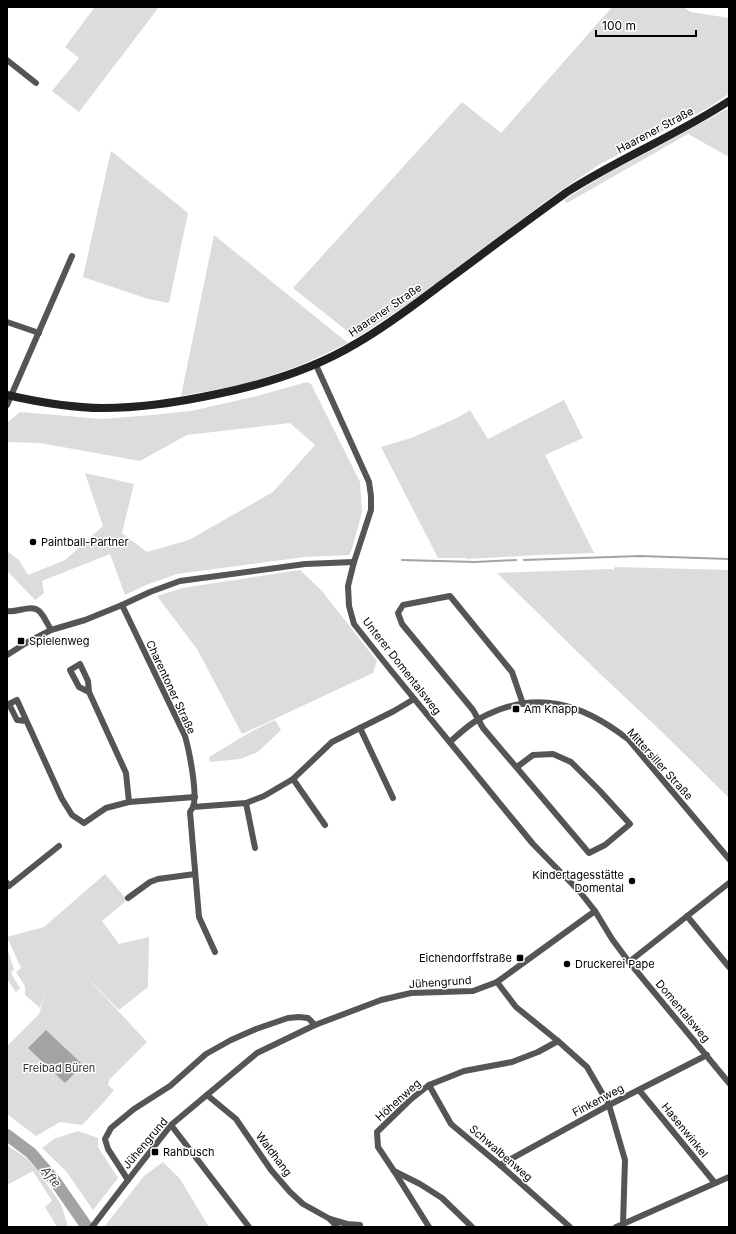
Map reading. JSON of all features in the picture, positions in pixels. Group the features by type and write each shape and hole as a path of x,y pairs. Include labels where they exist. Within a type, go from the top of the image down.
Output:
{"main road":[{"name":"Haarener Straße","path":"9,395 57,404 101,408 150,405 189,400 250,387 316,365 356,344 388,324 574,187 729,101"}],"street":[{"path":"7,60 36,83"},
{"path":"7,405 9,395 39,333 72,256"},
{"path":"7,322 39,333"},
{"name":"Unterer Domentalsweg","path":"316,365 369,482 371,510 354,562 348,586 349,606 354,624 533,844 580,892 595,910"},
{"path":"7,655 51,630 85,620 150,592 180,581 305,564 354,562"},
{"path":"517,767 533,755 553,754 571,762 630,824 605,844 589,854 483,728 473,710 402,624 398,613 402,605 450,596 512,672 523,704"},
{"name":"Charentoner Straße","path":"122,605 184,736 189,751 195,797 193,807 190,812 199,916 215,952"},
{"path":"7,611 12,612 32,608 39,611 51,630"},
{"path":"89,692 126,773 129,802"},
{"path":"193,807 246,803 264,796 293,779 332,742 394,711 414,699"},
{"name":"Mittersiller Straße","path":"450,742 466,728 479,720 495,712 523,704 540,703 562,705 580,710 613,728 629,740 729,859"},
{"path":"26,721 62,799 72,815 84,823 106,808 129,802 195,797"},
{"path":"360,728 393,798"},
{"path":"293,779 325,825"},
{"path":"246,803 255,848"},
{"path":"7,883 8,886 59,846"},
{"path":"128,898 150,882 158,879 195,874"},
{"path":"629,962 729,883"},
{"name":"Domentalsweg","path":"595,910 612,939 629,962 729,1083"},
{"name":"Jühengrund","path":"92,1227 171,1125 257,1053 315,1025 381,1000 411,993 473,991 498,982 595,910"},
{"path":"687,916 729,968"},
{"path":"498,982 516,1007 587,1067 609,1105 625,1160 623,1224"},
{"name":"Jühengrund","path":"128,1180 108,1149 106,1139 111,1128 134,1109 170,1086 206,1054 230,1040 288,1018 308,1018 315,1025"},
{"name":"Höhenweg","path":"429,1227 378,1147 377,1132 410,1100 430,1085 464,1071 512,1062 538,1052 558,1041"},
{"name":"Finkenweg","path":"500,1165 609,1105 707,1055"},
{"name":"Schwalbenweg","path":"430,1085 451,1124 570,1227"},
{"name":"Hasenwinkel","path":"639,1090 715,1183"},
{"name":"Waldhang","path":"207,1095 236,1119 271,1170 290,1192 303,1204 330,1219 347,1224 360,1225"},
{"path":"171,1125 249,1227"},
{"path":"394,1171 406,1175 442,1198 472,1227"},
{"path":"616,1227 729,1177"},
{"name":"Waldhang","path":"330,1219 337,1227"}],"green space":[{"path":"95,7 159,7 79,112 52,91 79,58 65,47"},
{"path":"612,7 683,7 691,12 729,18 729,94 706,109 600,164 557,193 409,303 356,338 293,288 462,102 501,133"},
{"path":"729,108 729,157 688,134 567,203 564,200 603,176"},
{"path":"111,151 188,213 169,303 148,299 83,277"},
{"path":"214,235 348,343 301,365 247,384 181,396"},
{"path":"307,382 311,384 360,482 362,512 349,555 305,557 177,574 146,585 125,595 110,554 42,581 44,593 35,600 7,571 7,551 19,560 28,575 65,560 103,526 85,473 134,484 122,533 147,552 189,540 273,492 315,445 290,423 187,435 140,461 40,443 7,442 7,423 20,412 102,419 191,411 257,396"},
{"path":"564,400 583,438 545,455 594,553 467,559 438,558 381,447 411,438 457,418 470,410 488,439"},
{"path":"615,567 729,570 729,798 497,573 612,569 613,571"},
{"path":"300,570 322,591 377,661 373,673 242,734 197,649 157,596 182,588"},
{"path":"275,720 281,730 258,752 240,759 210,762 209,757"},
{"name":"Freibad Büren","path":"105,874 127,900 102,921 119,944 149,937 148,987 119,1010 81,971 147,1042 109,1080 108,1085 114,1090 82,1125 60,1122 36,1136 7,1114 7,1046 39,1014 46,992 40,1008 25,995 25,986 16,972 21,968 7,937 44,927"},
{"path":"7,948 14,969 11,973 20,988 16,992 7,979"},
{"path":"78,1131 98,1138 98,1147 118,1178 93,1210 66,1171 42,1148 54,1139"},
{"path":"7,1145 26,1158 37,1170 61,1204 68,1227 57,1227 45,1207 52,1201 33,1171 7,1185"},
{"path":"163,1162 180,1179 209,1227 104,1227 144,1176"}],"shaded area":[{"path":"46,1030 83,1065 65,1083 28,1048"}],"waterway":[{"path":"524,560 640,556 729,559"},
{"path":"402,560 475,562 516,560"},
{"name":"Afte","path":"7,1135 31,1153 55,1181 87,1227"}],"place":[{"name":"Paintball-Partner","path":"33,542"},
{"name":"Spielenweg","path":"21,641"},
{"name":"Am Knapp","path":"516,709"},
{"name":"Kindertagesstätte Domental","path":"632,881"},
{"name":"Eichendorffstraße","path":"520,958"},
{"name":"Druckerei Pape","path":"567,964"},
{"name":"Rahbusch","path":"155,1152"}]}
